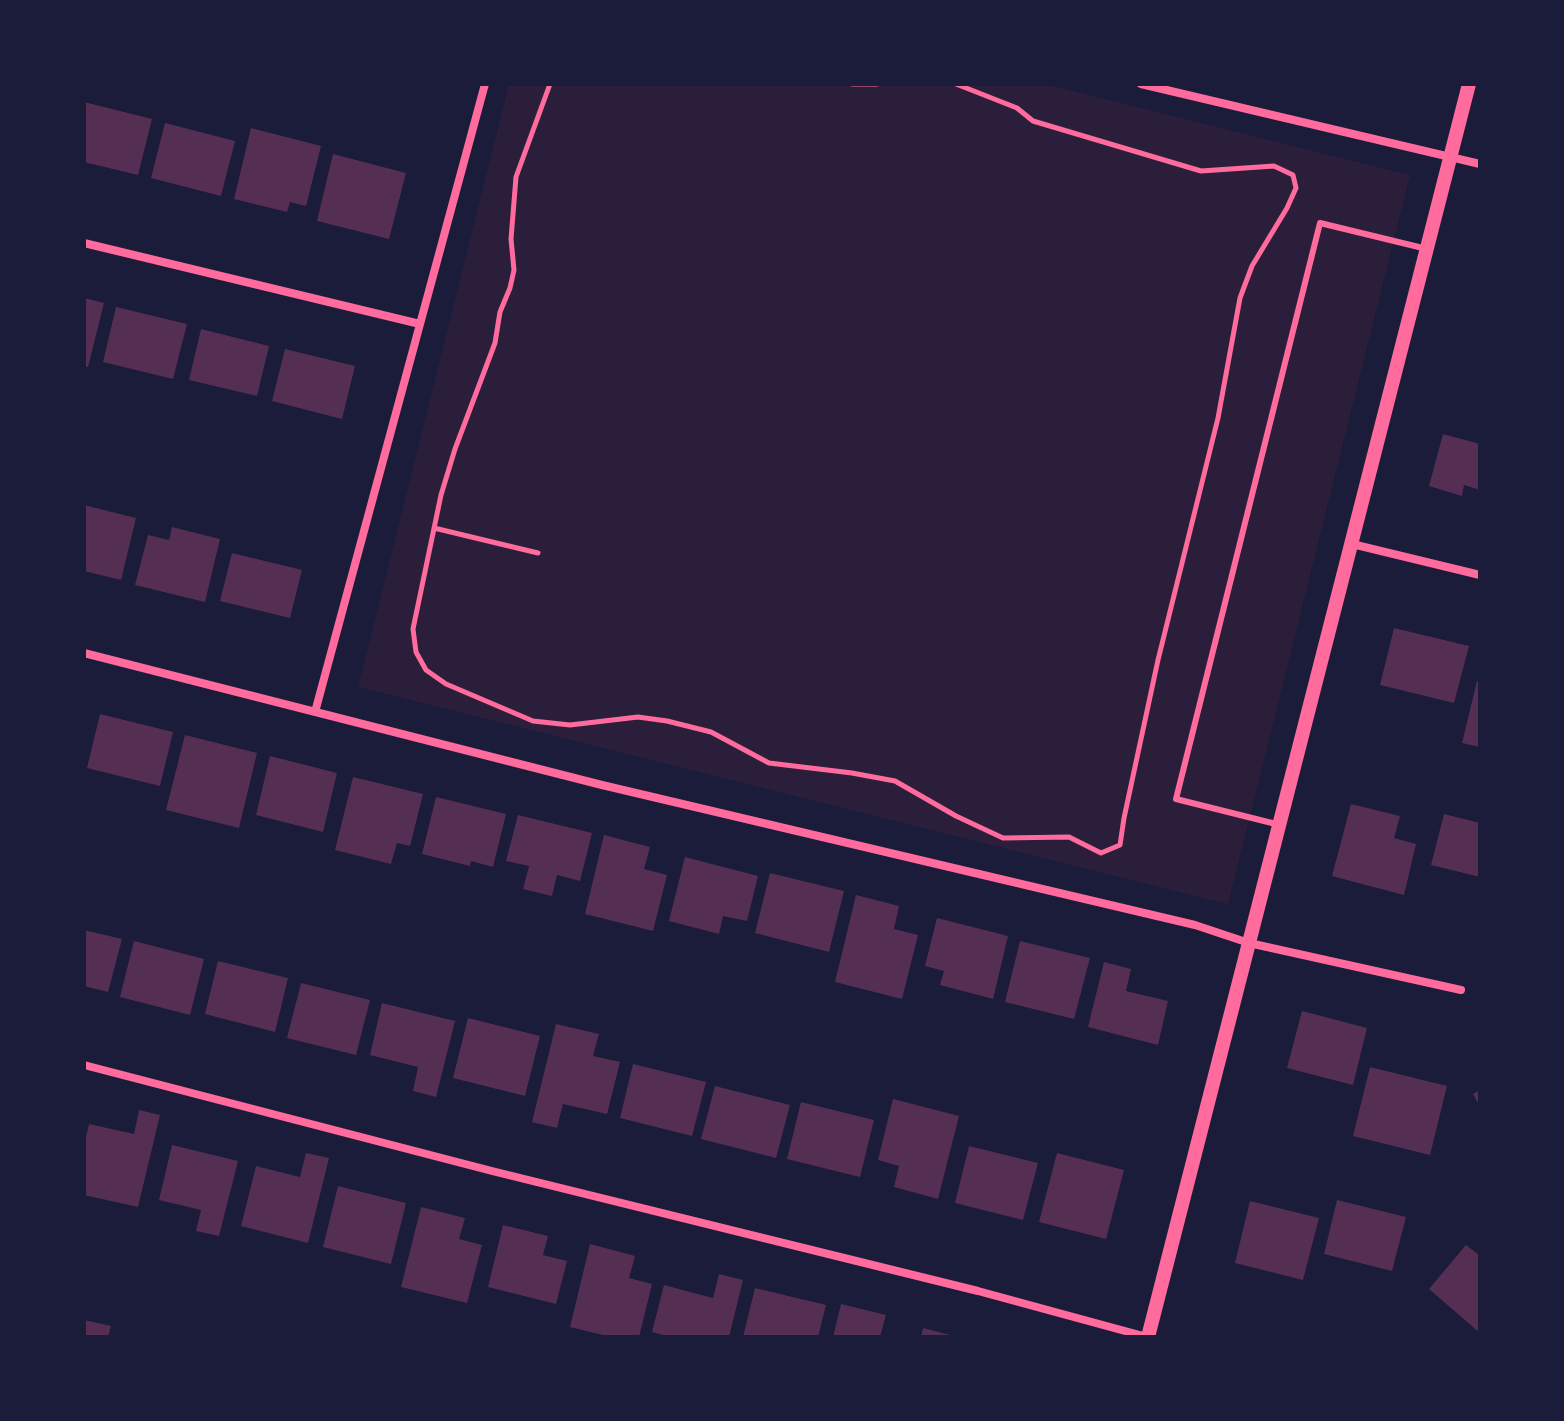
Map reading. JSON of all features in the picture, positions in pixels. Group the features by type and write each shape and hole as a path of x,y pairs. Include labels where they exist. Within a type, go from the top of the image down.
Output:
{"street":[{"path":"315,712 485,84"},
{"path":"1141,84 1480,164"},
{"path":"84,1065 492,1171 978,1291 1148,1337 1469,84"},
{"path":"84,243 420,324"},
{"path":"1352,544 1480,575"},
{"path":"84,653 602,785 1195,925 1249,943 1461,990"}],"lane":[{"path":"1280,825 1176,799 1320,223 1427,249"}],"path":[{"path":"550,84 516,177 511,239 514,270 500,312 495,343 455,449 434,528 413,629 416,652 426,670 479,700 533,721 570,725 638,717 667,721 711,732 769,763 895,781 956,816 1003,838 1069,837 1101,853 1120,845 1158,660 1218,418 1240,298 1252,266 1296,188 1293,175 1274,166 1201,171 1033,121 1017,108 956,84"},
{"path":"852,84 877,84"},
{"path":"434,528 538,553"}],"shaded area":[{"path":"509,84 1044,84 1410,175 1228,904 358,687"}],"building":[{"path":"84,102 152,119 138,175 84,162"},
{"path":"165,123 235,141 221,196 151,178"},
{"path":"251,128 321,146 306,206 290,202 287,212 234,199"},
{"path":"333,154 406,173 389,239 317,221"},
{"path":"84,298 104,303 88,367 84,366"},
{"path":"116,307 187,324 173,379 103,362"},
{"path":"201,329 269,346 257,396 189,380"},
{"path":"285,349 355,366 342,419 272,401"},
{"path":"1443,434 1480,444 1480,490 1464,485 1462,496 1429,486"},
{"path":"84,505 136,518 121,580 84,571"},
{"path":"172,527 220,539 205,602 135,585 148,535 169,540"},
{"path":"232,553 302,570 290,618 220,601"},
{"path":"1394,628 1469,646 1454,703 1380,685"},
{"path":"1477,681 1480,682 1480,747 1462,743"},
{"path":"100,714 173,732 160,786 87,768"},
{"path":"185,735 257,753 239,828 166,810"},
{"path":"270,756 337,773 323,832 256,815"},
{"path":"353,777 423,794 410,846 397,843 391,864 335,850"},
{"path":"436,797 506,814 493,867 471,861 470,866 422,854"},
{"path":"1351,804 1400,816 1394,838 1416,844 1404,895 1332,876"},
{"path":"1444,814 1480,823 1480,877 1431,865"},
{"path":"518,815 592,833 580,881 557,875 552,896 523,889 529,866 506,861"},
{"path":"604,835 650,847 644,869 667,875 653,931 585,914"},
{"path":"685,857 758,876 747,921 723,916 719,934 669,921"},
{"path":"770,873 844,891 829,952 755,933"},
{"path":"856,895 899,906 894,929 918,935 902,999 835,982"},
{"path":"937,918 1008,936 993,999 940,985 944,971 925,966"},
{"path":"84,930 122,939 108,992 84,986"},
{"path":"134,941 204,959 190,1015 120,997"},
{"path":"1020,941 1090,958 1074,1019 1005,1002"},
{"path":"218,961 288,978 275,1032 205,1014"},
{"path":"1104,962 1131,969 1126,991 1168,1001 1158,1045 1088,1027"},
{"path":"301,983 370,1000 356,1055 287,1038"},
{"path":"382,1003 455,1021 436,1097 413,1091 418,1067 370,1055"},
{"path":"1302,1011 1367,1028 1353,1085 1287,1068"},
{"path":"468,1018 540,1036 525,1096 453,1078"},
{"path":"556,1024 599,1034 593,1056 620,1062 607,1114 563,1104 557,1128 532,1122"},
{"path":"633,1064 706,1082 692,1136 620,1118"},
{"path":"1370,1067 1447,1086 1430,1155 1353,1136"},
{"path":"715,1086 790,1105 776,1158 701,1139"},
{"path":"1480,1090 1480,1107 1473,1094"},
{"path":"893,1099 959,1116 938,1199 894,1187 899,1166 878,1160"},
{"path":"801,1102 874,1120 860,1177 787,1159"},
{"path":"139,1110 160,1115 138,1207 84,1195 84,1145 89,1124 134,1134"},
{"path":"172,1145 238,1161 219,1236 196,1231 201,1210 159,1200"},
{"path":"969,1146 1038,1163 1023,1220 955,1203"},
{"path":"306,1153 329,1158 308,1243 241,1226 256,1166 300,1177"},
{"path":"1057,1153 1124,1170 1106,1239 1039,1222"},
{"path":"338,1186 406,1203 391,1264 323,1247"},
{"path":"1337,1200 1406,1217 1392,1271 1324,1254"},
{"path":"1250,1201 1319,1218 1303,1280 1235,1263"},
{"path":"421,1207 465,1218 459,1239 482,1245 467,1303 401,1287"},
{"path":"503,1225 548,1236 543,1255 567,1261 556,1304 488,1287"},
{"path":"590,1244 635,1256 629,1278 652,1284 639,1337 611,1337 570,1327"},
{"path":"1466,1245 1480,1256 1480,1333 1429,1289"},
{"path":"719,1274 743,1280 729,1337 671,1337 652,1332 664,1285 713,1298"},
{"path":"755,1288 826,1305 818,1337 743,1337"},
{"path":"841,1304 886,1315 880,1337 833,1337"},
{"path":"84,1320 111,1326 108,1337 84,1337"},
{"path":"923,1328 954,1336 921,1337"}]}
